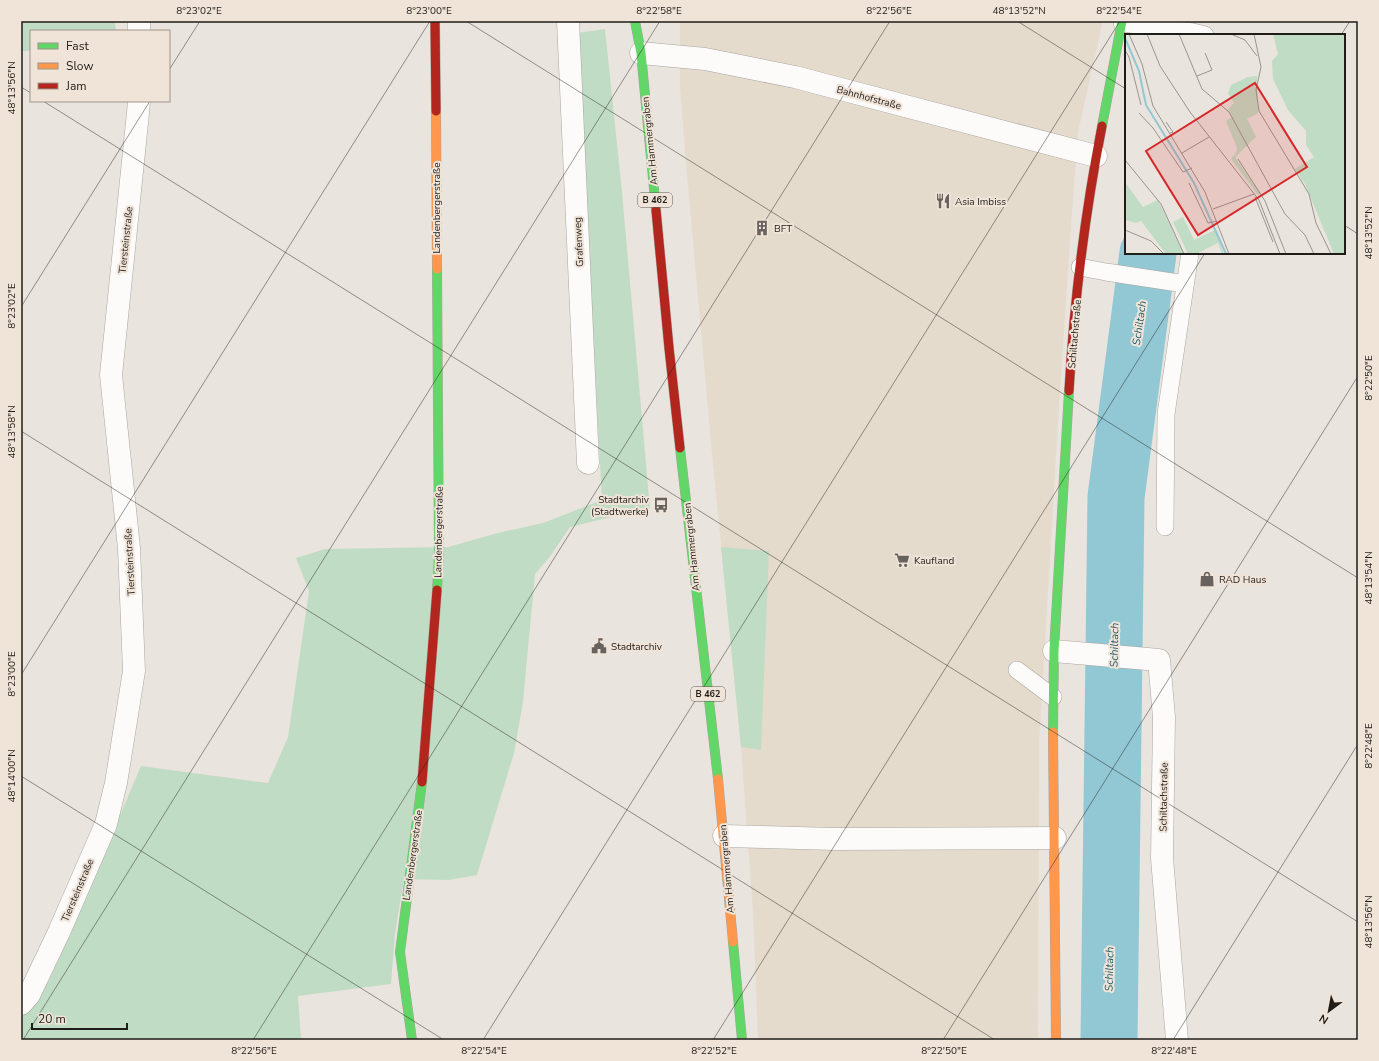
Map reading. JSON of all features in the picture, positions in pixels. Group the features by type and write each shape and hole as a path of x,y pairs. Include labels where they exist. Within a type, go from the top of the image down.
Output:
{"street":[{"name":"Landenbergerstraße","path":"412,1040 400,952 423,770 432,669 439,556 435,21"},
{"name":"Grafenweg","path":"568,21 588,462"},
{"name":"B 462","path":"635,21 643,44"},
{"name":"Schiltachstraße","path":"1056,1040 1053,697 1054,651 1071,352 1080,267 1096,156 1122,22"},
{"name":"Bahnhofstraße","path":"643,44 705,59 795,77 1096,156"},
{"name":"Am Hammergraben","path":"643,44 670,356 724,836 742,1040"},
{"name":"Tiersteinstraße","path":"21,1004 29,995 59,932 106,824 116,783 134,671 129,548 111,375 138,102"},
{"name":"Schiltachstraße","path":"1054,651 1159,660 1164,717 1162,858 1177,1040"},
{"path":"724,836 835,839 1055,838"}],"lane":[{"path":"1122,22 1199,33"},
{"path":"1165,526 1166,414 1178,283 1190,254"},
{"path":"1080,267 1178,283"},
{"path":"1017,670 1053,697"}],"shaded area":[{"path":"680,21 1103,21 1078,132 1059,405 1039,745 1038,1040 758,1040 753,912 741,747 712,454 686,163 680,88"}],"green space":[{"path":"21,21 115,21 116,30 30,30 30,51 21,51"},
{"path":"605,29 622,192 650,509 648,508 570,527 549,558 535,574 523,702 514,753 477,875 449,880 404,879 395,934 391,984 298,996 301,1040 21,1040 21,1019 49,981 141,766 268,783 288,737 309,591 296,558 325,549 448,547 498,533 543,523 602,500 577,33"},
{"path":"721,547 769,551 761,750 741,747"}],"waterway":[{"name":"Schiltach","path":"1109,1040 1116,497 1148,254"}],"traffic: fast":[{"path":"635,21 641,53 656,210"},
{"path":"1102,126 1122,21"},
{"path":"437,269 439,556 437,590"},
{"path":"1053,732 1054,651 1069,391"},
{"path":"680,448 718,779"},
{"path":"412,1040 400,952 422,782"},
{"path":"733,942 742,1040"}],"traffic: slow":[{"path":"436,111 437,269"},
{"path":"1053,732 1056,1040"},
{"path":"718,779 733,942"}],"traffic: jam":[{"path":"435,21 436,111"},
{"path":"1069,391 1081,258 1090,192 1102,126"},
{"path":"656,210 680,448"},
{"path":"422,782 437,590"}],"place":[{"name":"Asia Imbiss","path":"943,201"},
{"name":"BFT","path":"762,228"},
{"name":"Stadtarchiv (Stadtwerke)","path":"661,505"},
{"name":"Kaufland","path":"902,560"},
{"name":"RAD Haus","path":"1207,579"},
{"name":"Stadtarchiv","path":"599,646"}]}
